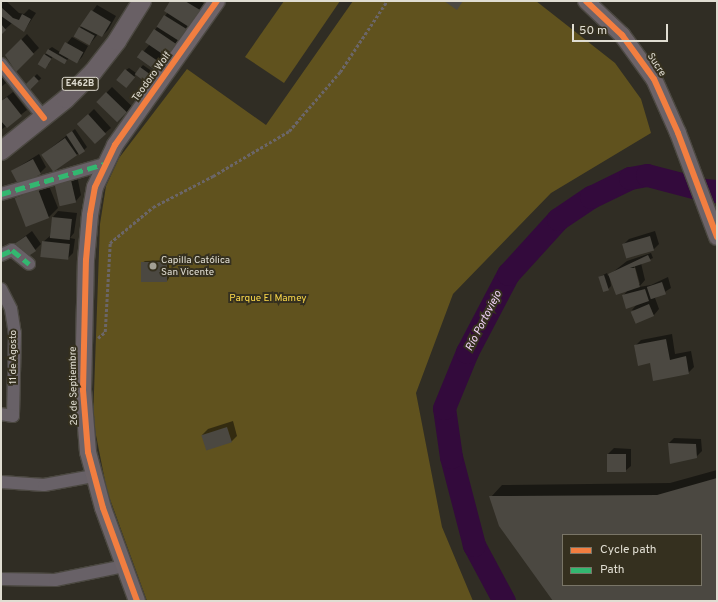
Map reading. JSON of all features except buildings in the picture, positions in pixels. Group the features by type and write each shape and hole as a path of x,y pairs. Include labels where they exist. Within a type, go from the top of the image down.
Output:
{"main road":[{"name":"E462B","path":"1,151 44,118 66,99 93,72 118,41 142,1"}],"street":[{"name":"Teodoro Wolf","path":"104,164 115,145 218,1"},
{"name":"Sucre","path":"586,1 622,35 644,63 664,97 717,237"},
{"path":"1,64 44,118"},
{"path":"1,194 104,164"},
{"name":"26 de Septiembre","path":"104,164 95,187 90,215 84,350 84,423 93,476 137,601"},
{"path":"1,255 12,250 29,264"},
{"name":"11 de Agosto","path":"1,289 11,309 15,333 13,416 1,414"},
{"path":"1,482 44,485 93,476"},
{"path":"1,579 55,580 124,566"}],"path":[{"path":"84,350 105,332 110,243 153,207 213,176 289,131 340,72 386,1"}],"green space":[{"path":"284,1 340,1 284,83 245,57"},
{"name":"Parque El Mamey","path":"353,1 536,1 615,63 641,99 651,133 551,193 453,294 416,393 442,527 473,601 147,601 107,491 93,420 100,224 106,186 119,158 187,69 266,125"}],"waterway":[{"name":"Río Portoviejo","path":"504,601 474,545 451,457 444,408 467,352 508,274 558,219 591,197 630,178 647,175 704,190 717,191"}],"marked path":[{"path":"1,194 104,164"},
{"path":"1,255 12,250 29,264"}],"cycle path":[{"path":"137,601 103,508 88,452 83,390 86,260 90,215 95,187 115,145 217,1"},
{"path":"586,1 622,35 654,79 678,133 717,237"},
{"path":"1,64 44,118"}],"place":[{"name":"Capilla Católica San Vicente","path":"153,266"}]}
